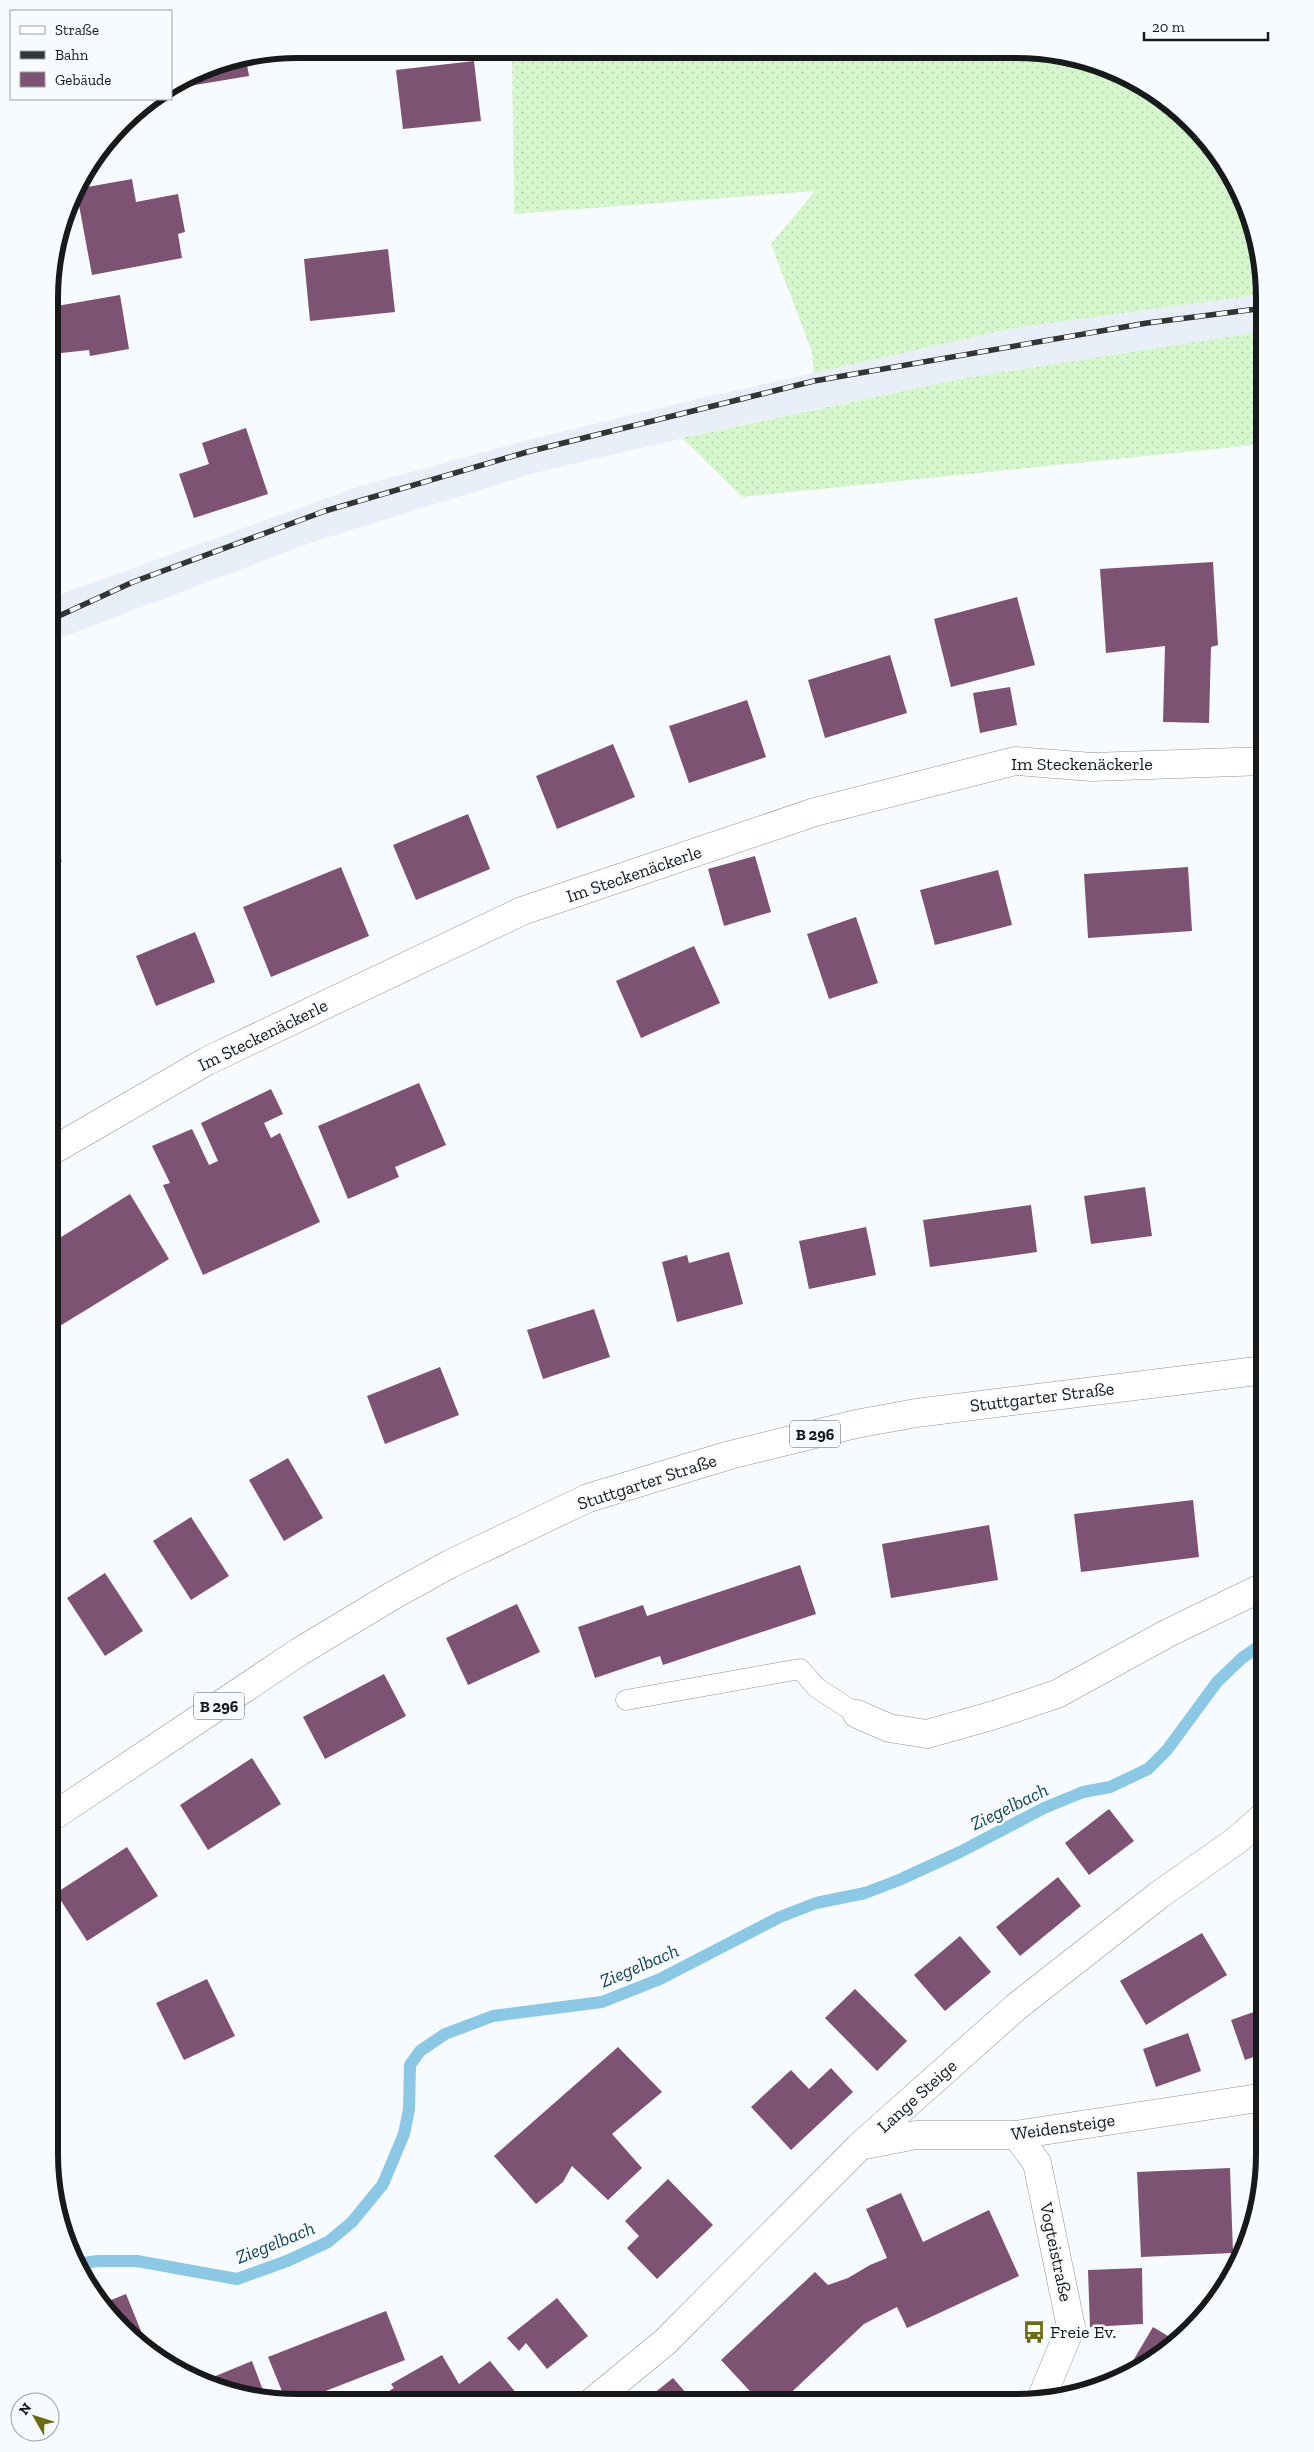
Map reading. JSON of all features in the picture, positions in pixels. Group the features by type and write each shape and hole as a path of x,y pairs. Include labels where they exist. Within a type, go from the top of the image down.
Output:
{"street":[{"name":"Im Steckenäckerle","path":"58,1147 207,1061 522,912 815,812 1015,761 1092,767 1256,761"},
{"name":"Stuttgarter Straße","path":"58,1813 299,1652 392,1596 450,1564 588,1498 730,1455 856,1424 926,1412 1256,1371"},
{"path":"857,1714 889,1728 927,1734 991,1716 1057,1694 1168,1633 1256,1590"},
{"name":"Lange Steige","path":"602,2394 665,2342 860,2146 1016,2007 1159,1895 1237,1840 1256,1823"},
{"name":"Weidensteige","path":"860,2146 916,2135 1016,2135 1256,2098"},
{"name":"Vogteistraße","path":"1016,2135 1037,2164 1071,2327 1044,2393"}],"lane":[{"path":"626,1700 800,1669 817,1688 857,1714"}],"shaded area":[{"path":"1256,295 1256,332 964,378 717,430 535,473 313,542 58,639 58,595 360,486 527,440 710,396 1015,328"}],"green space":[{"path":"512,58 1032,58 1079,66 1123,82 1163,107 1197,139 1224,177 1244,220 1252,251 1256,295 1015,328 814,373 812,352 771,244 815,191 514,214"},
{"path":"1256,332 1256,445 742,497 682,438 964,378"}],"building":[{"path":"474,61 481,121 403,129 396,70"},
{"path":"247,63 249,76 182,87 220,70"},
{"path":"132,179 136,202 178,194 185,232 178,234 182,258 92,275 78,201 84,188"},
{"path":"388,249 395,312 310,321 304,259"},
{"path":"120,295 129,349 90,356 89,350 58,353 58,306"},
{"path":"246,428 268,494 194,518 179,474 209,464 202,443"},
{"path":"1213,562 1218,645 1211,647 1209,723 1163,722 1165,646 1106,653 1100,569"},
{"path":"1017,597 1035,665 951,687 934,619"},
{"path":"890,655 907,713 825,738 808,680"},
{"path":"1010,687 1017,725 980,733 973,693"},
{"path":"747,700 766,757 689,783 669,726"},
{"path":"613,744 635,797 557,829 536,776"},
{"path":"468,814 490,869 416,900 393,845"},
{"path":"755,856 771,912 724,926 708,869"},
{"path":"58,857 62,861 58,865"},
{"path":"341,867 369,936 271,977 243,907"},
{"path":"1188,867 1192,931 1088,938 1084,874"},
{"path":"998,870 1012,925 935,945 920,890"},
{"path":"856,917 878,983 829,999 807,934"},
{"path":"195,932 215,982 156,1006 136,956"},
{"path":"694,946 720,1003 641,1038 616,981"},
{"path":"419,1083 446,1145 395,1167 399,1177 348,1199 318,1126"},
{"path":"271,1089 283,1114 264,1123 271,1138 280,1133 320,1222 203,1275 163,1185 170,1183 152,1146 192,1129 209,1165 218,1161 201,1123"},
{"path":"1145,1187 1152,1236 1091,1244 1084,1196"},
{"path":"130,1194 169,1259 58,1327 58,1239"},
{"path":"1031,1205 1037,1252 930,1267 923,1220"},
{"path":"866,1227 876,1275 809,1289 799,1241"},
{"path":"729,1252 743,1304 677,1322 662,1262 687,1255 689,1263"},
{"path":"594,1309 610,1357 543,1379 527,1330"},
{"path":"440,1367 459,1415 385,1444 367,1396"},
{"path":"288,1458 323,1518 284,1541 249,1480"},
{"path":"1193,1500 1199,1557 1081,1572 1074,1514"},
{"path":"191,1517 229,1576 191,1600 153,1541"},
{"path":"989,1525 998,1580 891,1598 882,1544"},
{"path":"800,1565 816,1614 663,1665 660,1656 595,1678 578,1627 643,1605 647,1616"},
{"path":"105,1573 143,1631 105,1656 67,1598"},
{"path":"517,1604 540,1652 468,1685 446,1638"},
{"path":"384,1674 406,1716 325,1759 303,1717"},
{"path":"252,1758 281,1804 208,1850 180,1805"},
{"path":"1109,1809 1134,1841 1089,1875 1065,1843"},
{"path":"127,1847 158,1896 87,1941 58,1896 58,1892"},
{"path":"1058,1877 1081,1906 1020,1956 996,1927"},
{"path":"1202,1933 1227,1975 1146,2025 1120,1981"},
{"path":"960,1936 991,1972 945,2011 914,1975"},
{"path":"207,1979 235,2036 184,2060 156,2003"},
{"path":"855,1989 907,2041 877,2071 825,2018"},
{"path":"1256,2011 1256,2056 1245,2060 1231,2020"},
{"path":"1188,2033 1201,2071 1156,2087 1143,2049"},
{"path":"618,2047 662,2092 612,2134 642,2168 608,2200 572,2166 563,2182 536,2204 494,2156"},
{"path":"831,2068 853,2092 791,2150 751,2107 791,2070 809,2089"},
{"path":"1230,2168 1233,2253 1141,2257 1137,2172"},
{"path":"668,2179 713,2225 657,2279 627,2248 639,2236 625,2221"},
{"path":"901,2193 923,2242 989,2210 1019,2276 907,2328 897,2307 864,2324 790,2394 753,2394 721,2360 815,2272 828,2285 848,2278 870,2265 887,2258 866,2209"},
{"path":"1142,2268 1143,2324 1090,2327 1088,2270"},
{"path":"126,2294 143,2336 139,2335 107,2301"},
{"path":"557,2298 588,2336 547,2369 526,2343 519,2351 507,2338"},
{"path":"386,2311 405,2360 318,2394 283,2394 268,2357"},
{"path":"1153,2327 1171,2338 1150,2354 1130,2366"},
{"path":"442,2355 459,2384 490,2361 517,2394 384,2394 394,2388 391,2384"},
{"path":"252,2361 264,2392 235,2386 211,2378"},
{"path":"673,2378 687,2394 653,2394"}],"waterway":[{"name":"Ziegelbach","path":"83,2263 137,2261 237,2279 287,2261 328,2242 352,2222 383,2184 404,2134 409,2109 410,2065 420,2051 445,2034 493,2016 602,2002 660,1979 780,1917 816,1903 865,1893 899,1880 960,1852 1044,1808 1083,1792 1110,1787 1148,1769 1167,1750 1217,1682 1242,1658 1256,1648"}],"railway":[{"path":"58,616 133,582 325,511 527,452 814,381 1147,323 1256,309"}],"place":[{"name":"Freie Ev.","path":"1034,2332"}]}
